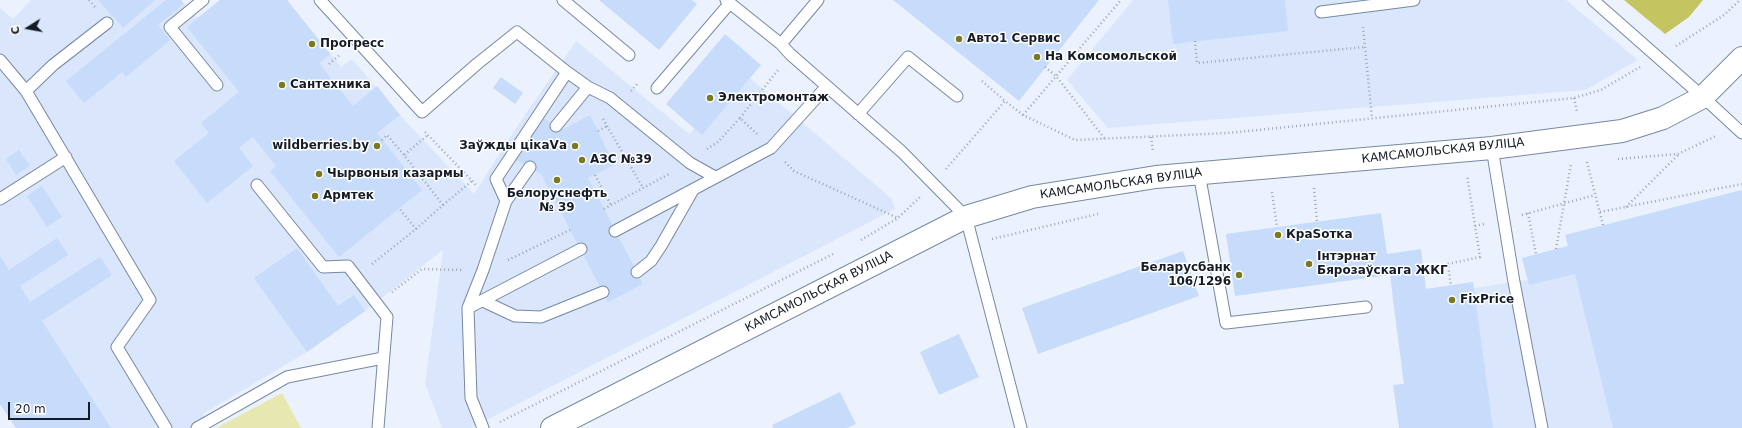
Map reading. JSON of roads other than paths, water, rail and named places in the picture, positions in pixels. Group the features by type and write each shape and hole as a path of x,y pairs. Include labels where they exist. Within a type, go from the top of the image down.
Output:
{"main road":[{"name":"КАМСАМОЛЬСКАЯ ВУЛІЦА","path":"552,428 966,217 1032,197 1156,176 1492,148 1622,131 1663,118 1703,97 1742,58"}],"lane":[{"path":"203,0 170,27 217,85"},
{"path":"320,0 422,112 477,64 517,32 588,87 610,98 690,163 715,177"},
{"path":"563,0 629,55"},
{"path":"781,44 818,0"},
{"path":"1321,12 1414,0"},
{"path":"1593,0 1742,133"},
{"path":"656,88 728,1 781,44 790,54 902,152 966,217 1021,428"},
{"path":"26,91 53,65 107,23"},
{"path":"858,114 908,57 957,96"},
{"path":"0,60 26,91 150,300 117,346 166,428"},
{"path":"506,202 496,179 567,72"},
{"path":"616,231 771,148 827,86"},
{"path":"556,126 588,87"},
{"path":"1492,148 1514,282 1542,428"},
{"path":"0,199 66,157"},
{"path":"483,428 471,398 468,308 483,270 506,202 530,167"},
{"path":"1199,173 1226,323 1366,307"},
{"path":"257,185 323,267 348,266 386,317 378,428"},
{"path":"637,272 651,261 693,189"},
{"path":"468,308 581,249"},
{"path":"483,301 515,316 541,317 603,292"},
{"path":"197,428 287,377 383,358"}],"place":[{"name":"Авто1 Сервис","path":"959,39"},
{"name":"Прогресс","path":"312,44"},
{"name":"На Комсомольской","path":"1037,57"},
{"name":"Сантехника","path":"282,85"},
{"name":"Электромонтаж","path":"710,98"},
{"name":"wildberries.by","path":"377,146"},
{"name":"Заўжды цікаVа","path":"575,146"},
{"name":"АЗС №39","path":"582,160"},
{"name":"Чырвоныя казармы","path":"319,174"},
{"name":"Белоруснефть № 39","path":"557,180"},
{"name":"Армтек","path":"315,196"},
{"name":"КраSотка","path":"1278,235"},
{"name":"Інтэрнат Бярозаўскага ЖКГ","path":"1309,264"},
{"name":"Беларусбанк 106/1296","path":"1239,275"},
{"name":"FixPrice","path":"1452,300"}]}
